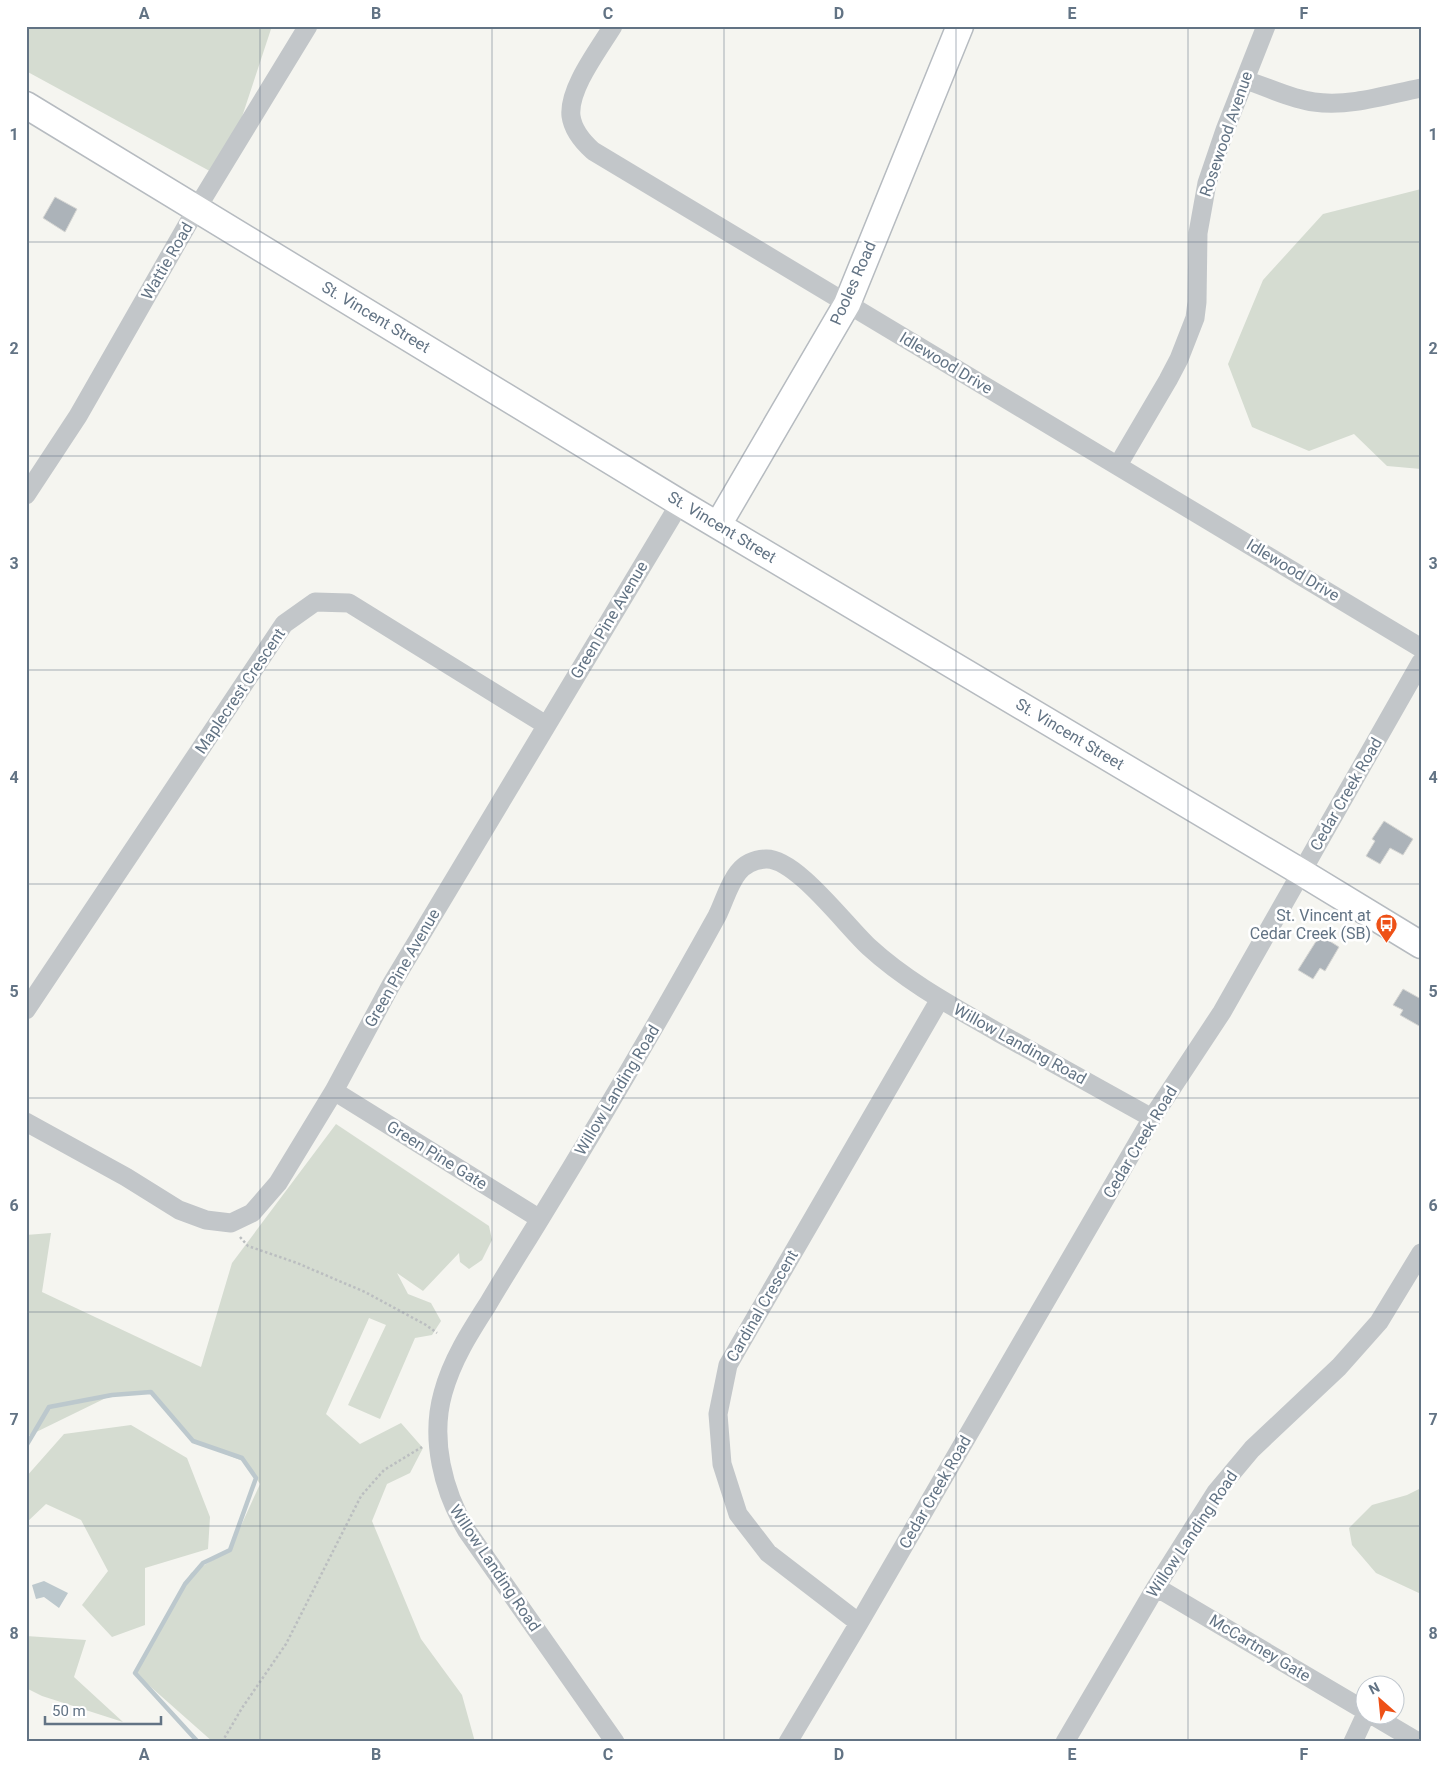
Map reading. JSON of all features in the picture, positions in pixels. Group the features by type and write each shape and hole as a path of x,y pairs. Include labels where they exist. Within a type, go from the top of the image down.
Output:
{"street":[{"name":"Wattie Road","path":"26,495 78,416 197,208 308,26"},
{"name":"Idlewood Drive","path":"613,26 579,83 572,101 571,116 575,130 583,143 593,151 1421,648"},
{"name":"Pooles Road","path":"718,525 847,304 960,26"},
{"name":"Rosewood Avenue","path":"1118,465 1179,359 1195,318 1198,233 1207,183 1266,26"},
{"path":"1245,80 1290,97 1336,104 1421,88"},
{"name":"St. Vincent Street","path":"26,105 680,503 1421,945"},
{"name":"Green Pine Avenue","path":"231,1223 252,1213 278,1183 334,1091 391,985 680,503"},
{"name":"Maplecrest Crescent","path":"26,1010 284,624 315,602 349,603 546,725"},
{"name":"Cedar Creek Road","path":"788,1742 1152,1118 1222,1012 1421,662"},
{"name":"Willow Landing Road","path":"615,1742 457,1514 450,1500 438,1439 442,1397 448,1376 464,1341 540,1219 675,991 717,915 734,878 743,867 755,860 771,859 789,867 805,880 870,948 940,999 1152,1118"},
{"name":"Cardinal Crescent","path":"859,1623 768,1553 738,1514 722,1464 718,1414 728,1365 940,999"},
{"name":"Green Pine Gate","path":"334,1091 540,1219"},
{"path":"26,1122 126,1177 179,1210 206,1220 231,1223"},
{"name":"Willow Landing Road","path":"1065,1742 1156,1587 1216,1492 1252,1449 1339,1367 1373,1328 1421,1253"},
{"name":"McCartney Gate","path":"1156,1587 1354,1704"},
{"path":"1353,1742 1360,1726"},
{"path":"1391,1726 1418,1742"}],"path":[{"path":"231,1223 237,1234 248,1246 297,1263 365,1292 426,1325 436,1333"},
{"path":"222,1742 242,1708 286,1644 361,1496 384,1470 410,1453 438,1439"}],"shaded area":[{"path":"26,26 272,26 236,135 217,175 26,71"},
{"path":"1421,189 1421,469 1387,466 1354,434 1309,451 1252,427 1228,364 1263,280 1323,214"},
{"path":"336,1124 489,1226 492,1240 482,1260 469,1269 460,1262 459,1253 423,1291 397,1273 408,1294 431,1303 441,1321 432,1335 415,1338 380,1419 348,1405 386,1325 369,1318 326,1414 360,1444 401,1423 423,1448 410,1473 387,1484 372,1521 421,1639 462,1695 475,1742 213,1742 135,1673 191,1573 230,1550 260,1484 245,1462 193,1441 151,1392 112,1395 26,1437 26,1235 51,1233 42,1292 201,1367 232,1263"},
{"path":"131,1425 187,1458 210,1517 208,1549 145,1568 145,1625 112,1637 82,1605 108,1571 81,1520 46,1504 26,1523 26,1477 64,1434"},
{"path":"1421,1488 1421,1594 1376,1573 1352,1545 1349,1528 1372,1505 1407,1495"},
{"path":"44,1581 68,1593 59,1608 44,1597 36,1599 32,1585"},
{"path":"26,1636 86,1640 74,1677 123,1722 42,1696 26,1688"}],"building":[{"path":"55,197 77,209 65,232 43,218"},
{"path":"1384,821 1413,839 1403,855 1390,848 1380,864 1366,856 1375,841 1372,839"},
{"path":"1320,935 1339,947 1325,971 1320,968 1313,979 1298,970"},
{"path":"1403,989 1421,999 1421,1027 1400,1015 1403,1010 1393,1005"}],"waterway":[{"path":"26,1446 49,1407 112,1395 151,1392 193,1441 242,1458 256,1478 230,1550 203,1563 185,1584 135,1673 198,1742"}],"place":[{"name":"St. Vincent at Cedar Creek (SB)","path":"1387,943"}]}
